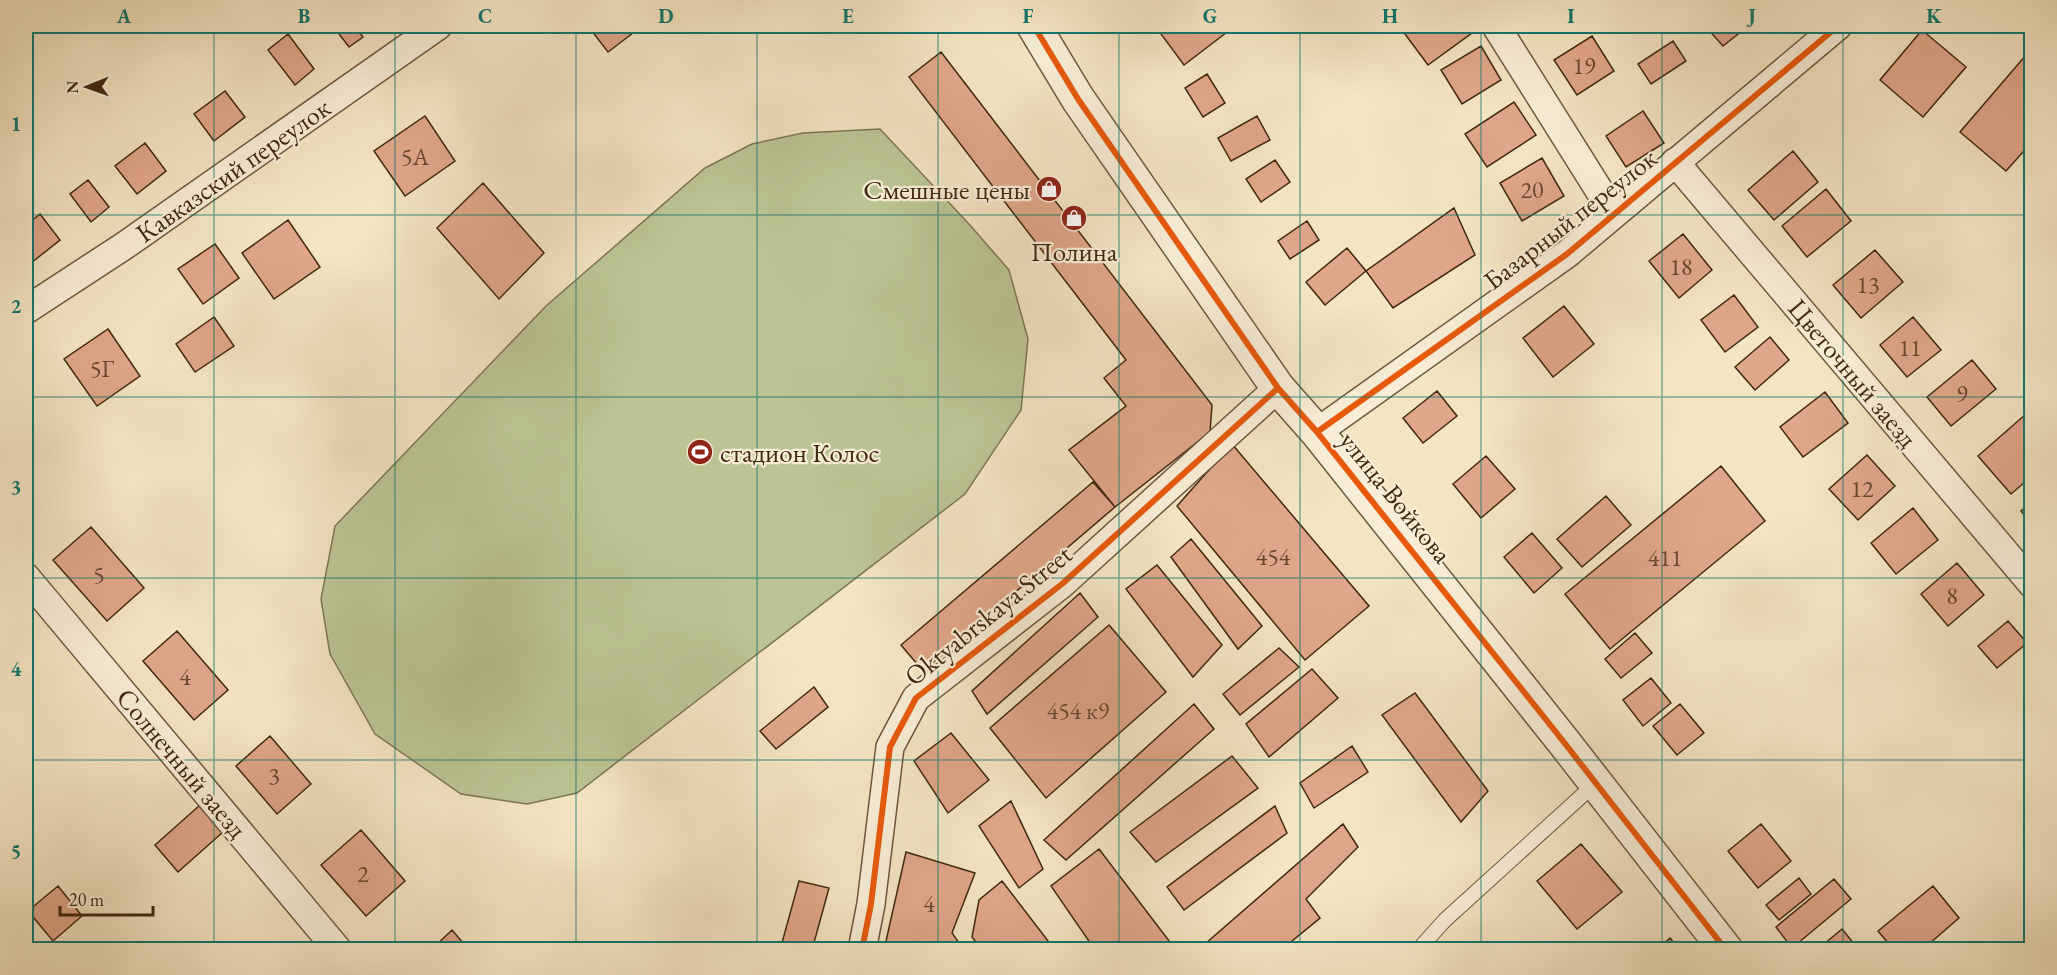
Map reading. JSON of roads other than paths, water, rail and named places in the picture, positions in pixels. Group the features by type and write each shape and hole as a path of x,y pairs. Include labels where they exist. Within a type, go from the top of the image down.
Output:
{"street":[{"name":"Кавказский переулок","path":"26,310 124,246 438,26"},
{"name":"улица Войкова","path":"1034,26 1078,99 1278,388 1317,432 1726,950"},
{"path":"1496,26 1614,214"},
{"name":"Базарный переулок","path":"1317,432 1567,254 1838,26"},
{"name":"Цветочный заезд","path":"1676,162 2031,584"},
{"name":"Oktyabrskaya Street","path":"862,950 871,904 890,747 916,698 1062,584 1278,388"},
{"name":"Солнечный заезд","path":"26,577 338,950"}],"lane":[{"path":"1418,950 1445,920 1596,783"}],"place":[{"name":"Смешные цены","path":"1049,189"},
{"name":"Полина","path":"1074,218"},
{"name":"стадион Колос","path":"700,452"}]}
